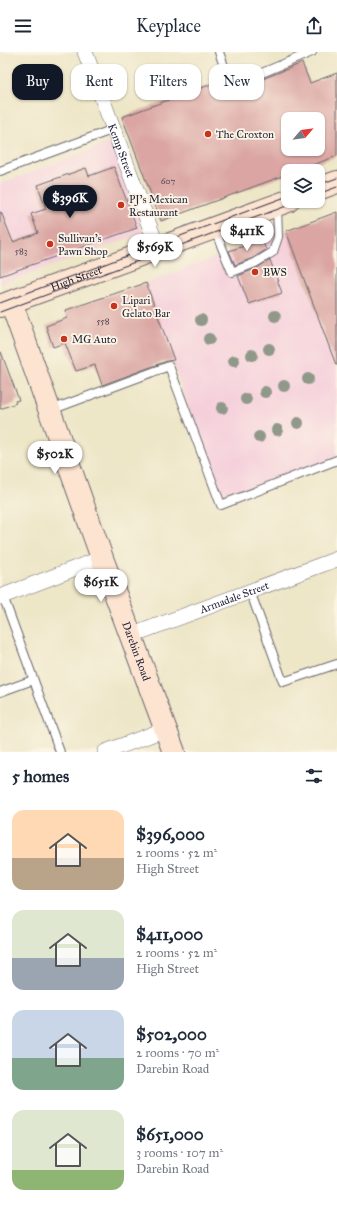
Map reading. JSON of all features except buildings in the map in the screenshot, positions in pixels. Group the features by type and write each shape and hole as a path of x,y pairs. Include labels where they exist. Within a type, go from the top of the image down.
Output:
{"main road":[{"path":"325,186 337,182"},
{"name":"High Street","path":"5,304 281,203"},
{"name":"Darebin Road","path":"5,304 50,411 102,558 132,635 174,752"}],"street":[{"name":"Kemp Street","path":"85,52 158,249"},
{"path":"1,596 102,558"},
{"name":"Armadale Street","path":"132,635 337,559"},
{"path":"105,752 166,729"}],"lane":[{"path":"219,52 231,86 312,52"},
{"path":"0,171 114,129"},
{"path":"214,228 232,272 255,263 273,252 278,237 281,208"},
{"path":"50,411 169,366 221,505 337,460"},
{"path":"250,591 283,682 337,664"},
{"path":"1,596 60,752"},
{"path":"0,692 33,680"}],"shaded area":[{"path":"111,142 144,233 0,284 0,184"},
{"path":"286,231 337,370 337,457 221,505 146,283"}],"tram line":[{"path":"325,182 337,178"},
{"path":"325,191 337,187"},
{"path":"0,303 281,199"},
{"path":"0,312 281,208"}],"place":[{"name":"The Croxton","path":"208,134"},
{"name":"PJ's Mexican Restaurant","path":"121,205"},
{"name":"Sullivan's Pawn Shop","path":"50,244"},
{"name":"BWS","path":"255,272"},
{"name":"Lipari Gelato Bar","path":"114,306"},
{"name":"MG Auto","path":"64,339"}]}
